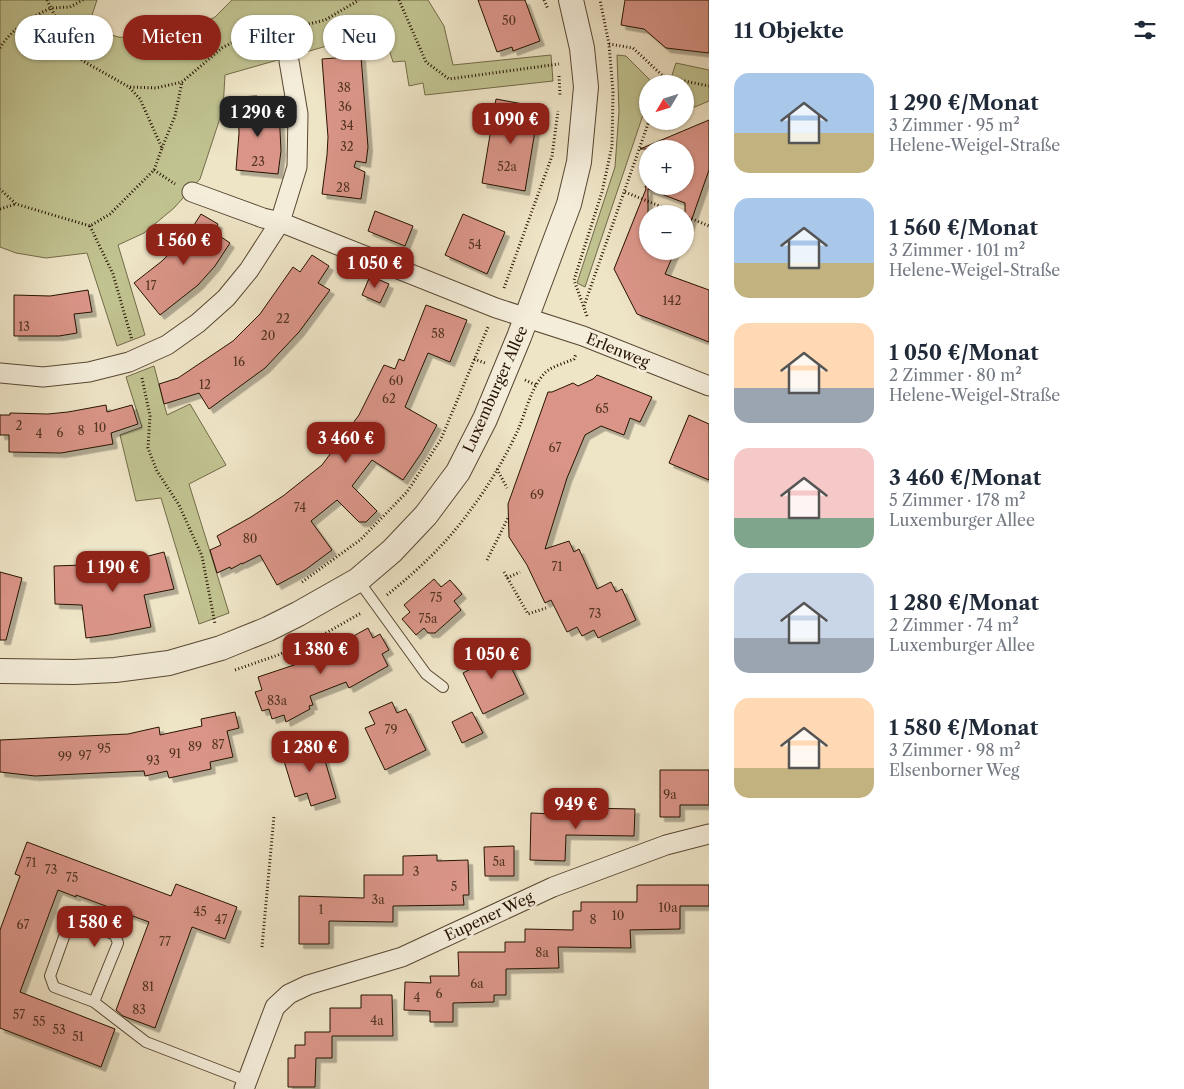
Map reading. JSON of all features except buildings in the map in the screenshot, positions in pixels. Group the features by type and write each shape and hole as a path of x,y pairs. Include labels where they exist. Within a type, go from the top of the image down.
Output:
{"street":[{"name":"Luxemburger Allee","path":"0,671 74,672 114,670 169,663 222,648 298,614 358,580 392,551 426,515 458,472 486,419 562,223 574,183 586,87 582,48 571,0"},
{"path":"0,373 43,377 89,372 138,359 167,345 198,324 226,298 249,270 280,222 297,167 298,114 289,61"},
{"name":"Erlenweg","path":"192,192 263,218 280,222 496,308 583,336 709,386"},
{"name":"Eupener Weg","path":"245,1085 274,1007 288,994 308,985 402,957 553,887 666,845 709,834"}],"lane":[{"path":"358,580 426,674 443,687"},
{"path":"94,1002 118,943 115,935 81,921 69,922 50,976 54,987 94,1002 146,1042 245,1085"}],"path":[{"path":"47,0 70,46 83,61 129,87 140,99 162,148"},
{"path":"0,48 2,40 37,14 51,8 70,6 84,0"},
{"path":"129,87 156,88 182,82 222,48 240,38 325,20 359,0"},
{"path":"399,0 426,62 449,79 559,64"},
{"path":"544,0 548,9"},
{"path":"582,48 609,44 633,48 662,75"},
{"path":"297,585 360,540 407,492 441,439 496,308 552,156 560,92 557,55"},
{"path":"0,188 16,204 90,226 110,214 154,170 176,116 182,82"},
{"path":"694,83 709,86"},
{"path":"584,306 646,130"},
{"path":"625,192 657,205"},
{"path":"0,209 16,204"},
{"path":"694,220 709,226"},
{"path":"90,226 113,274 138,359 150,416 148,448 157,471 180,504 202,556 215,624"},
{"path":"497,468 507,488"},
{"path":"487,560 508,518"},
{"path":"504,572 528,614 546,608"},
{"path":"507,578 520,572"},
{"path":"206,627 224,621"},
{"path":"262,947 274,816"}],"green space":[{"path":"0,0 97,0 92,15 15,15 15,60 113,60 113,35 123,37 123,60 221,60 221,15 217,15 232,0 428,0 444,26 453,65 551,55 553,81 425,95 423,83 409,86 405,61 393,62 392,60 395,60 395,15 323,15 323,47 313,50 313,15 231,15 231,60 278,60 225,75 223,109 200,179 174,208 144,233 118,245 145,335 117,346 87,253 46,258 16,253 0,247"},
{"path":"617,55 626,56 645,75 639,75 639,127 585,287 577,283 615,167 619,111"},
{"path":"676,63 709,70 709,101 694,107 694,75 672,75"},
{"path":"154,366 167,415 190,404 226,465 189,484 229,613 199,624 161,498 136,501 120,435 142,427 126,377"}]}
